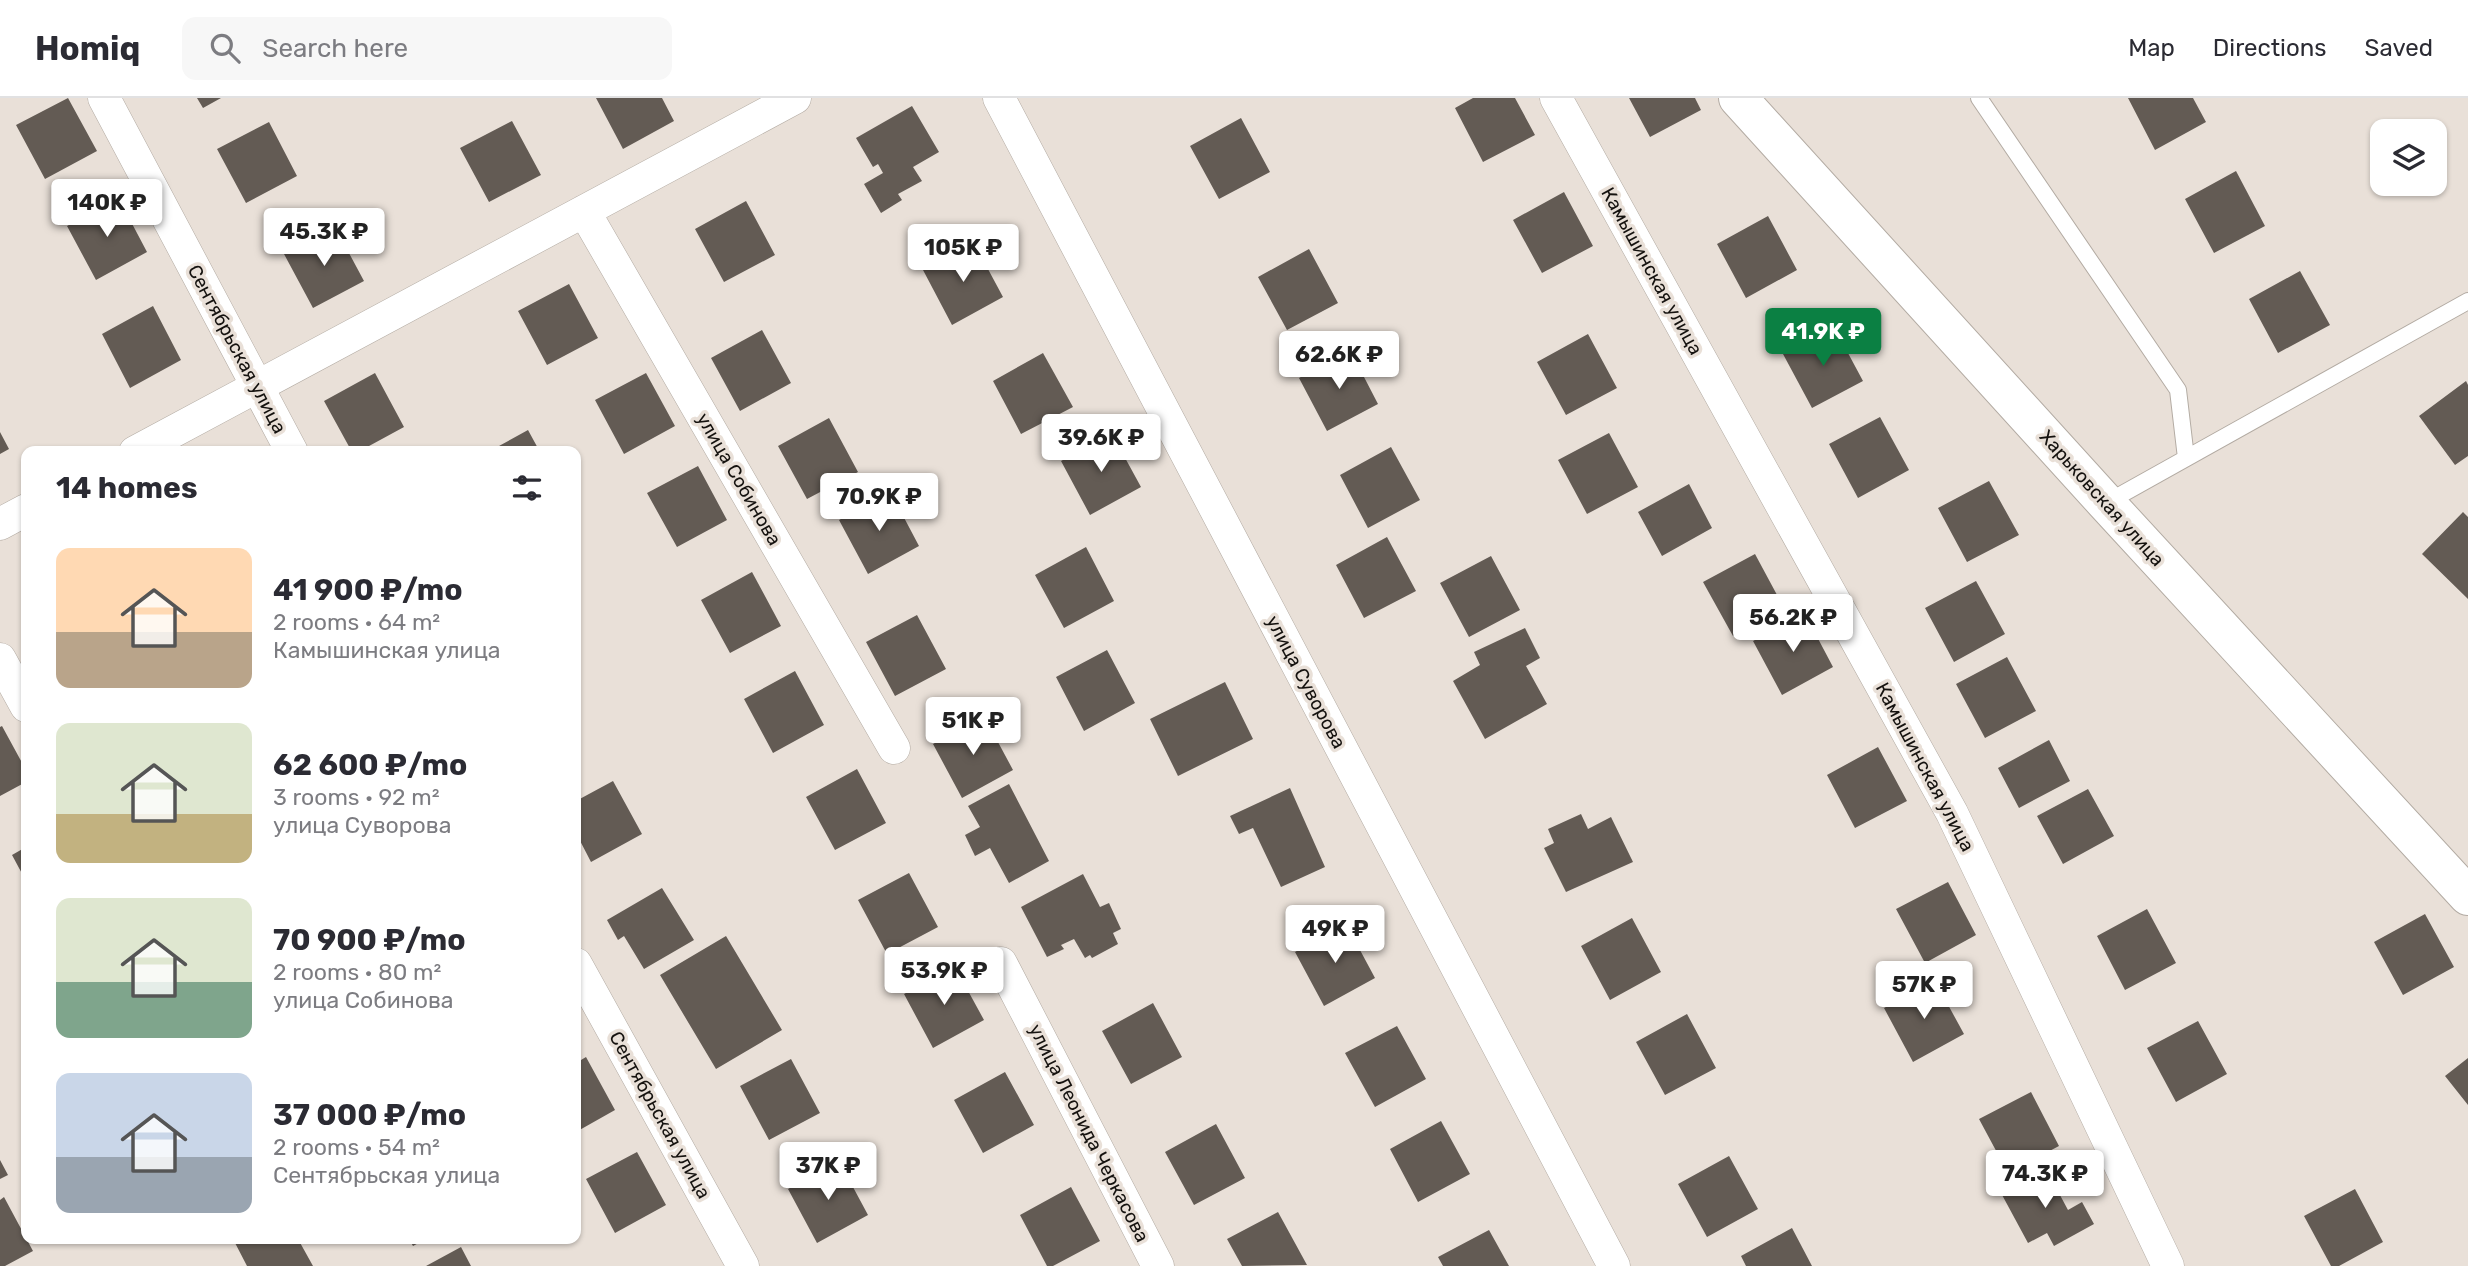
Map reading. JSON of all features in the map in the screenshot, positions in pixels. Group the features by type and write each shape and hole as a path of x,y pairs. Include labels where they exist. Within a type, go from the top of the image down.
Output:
{"street":[{"name":"Сентябрьская улица","path":"104,98 289,446"},
{"path":"146,446 795,98"},
{"name":"улица Суворова","path":"999,98 1614,1266"},
{"name":"Камышинская улица","path":"1556,98 1952,813 2168,1266"},
{"name":"Харьковская улица","path":"1738,98 2468,896"},
{"name":"улица Собинова","path":"583,211 894,748"},
{"path":"0,524 21,513"},
{"path":"0,659 21,697"},
{"name":"улица Леонида Черкасова","path":"1001,963 1157,1266"},
{"name":"Сентябрьская улица","path":"581,973 743,1266"}],"lane":[{"path":"1979,98 2178,390 2186,458"},
{"path":"2106,503 2468,301"}],"building":[{"path":"68,98 97,151 45,179 16,125"},
{"path":"197,98 221,98 203,108"},
{"path":"596,98 662,98 674,121 623,149"},
{"path":"1473,98 1515,98 1535,135 1483,162 1455,108"},
{"path":"1629,98 1695,98 1701,110 1650,137"},
{"path":"2128,98 2193,98 2206,122 2155,150"},
{"path":"912,106 939,152 913,167 922,181 898,194 902,200 881,213 864,184 883,173 878,164 873,167 856,138"},
{"path":"1241,118 1270,172 1219,199 1190,146"},
{"path":"512,121 541,175 489,202 460,148"},
{"path":"269,122 297,176 246,203 217,149"},
{"path":"2236,171 2265,226 2214,253 2185,199"},
{"path":"1564,192 1593,246 1542,273 1513,220"},
{"path":"119,199 147,252 96,280 67,226"},
{"path":"746,201 775,255 724,282 695,229"},
{"path":"1768,216 1797,270 1746,298 1717,244"},
{"path":"335,227 364,281 313,308 284,254"},
{"path":"974,243 1003,297 952,325 923,270"},
{"path":"1309,249 1338,303 1287,330 1258,277"},
{"path":"2300,271 2330,325 2278,353 2249,299"},
{"path":"569,284 598,338 547,365 518,311"},
{"path":"153,306 181,360 130,388 102,334"},
{"path":"1834,327 1863,381 1812,408 1783,354"},
{"path":"762,330 791,383 740,411 711,358"},
{"path":"1588,334 1617,388 1566,415 1537,362"},
{"path":"1350,350 1378,404 1327,431 1299,378"},
{"path":"1043,353 1073,407 1021,434 993,381"},
{"path":"375,373 404,427 369,446 349,446 324,401"},
{"path":"646,373 675,426 624,454 595,400"},
{"path":"2466,381 2468,456 2455,465 2419,416"},
{"path":"1880,417 1909,470 1858,498 1829,444"},
{"path":"829,418 858,472 807,499 778,446"},
{"path":"528,430 537,446 499,446"},
{"path":"0,432 9,449 0,454"},
{"path":"1609,433 1638,487 1587,514 1558,460"},
{"path":"1112,434 1141,487 1090,515 1061,461"},
{"path":"1391,447 1420,500 1368,528 1340,475"},
{"path":"698,466 727,520 677,547 647,493"},
{"path":"1989,481 2019,535 1967,562 1938,508"},
{"path":"1689,484 1712,528 1662,556 1638,512"},
{"path":"891,493 919,546 868,574 839,520"},
{"path":"2463,512 2468,517 2468,599 2422,554"},
{"path":"1387,537 1416,591 1364,618 1336,565"},
{"path":"1086,547 1114,601 1064,628 1035,575"},
{"path":"1755,554 1784,608 1733,636 1703,582"},
{"path":"1491,556 1520,610 1469,637 1440,583"},
{"path":"752,572 781,626 730,653 701,600"},
{"path":"1976,581 2005,634 1954,662 1925,608"},
{"path":"1805,614 1833,667 1782,695 1753,641"},
{"path":"917,615 946,669 895,696 866,642"},
{"path":"1525,628 1540,658 1526,666 1547,704 1485,739 1453,681 1480,665 1474,652"},
{"path":"1107,650 1135,703 1084,731 1056,677"},
{"path":"2007,657 2036,711 1985,738 1956,684"},
{"path":"795,671 824,725 773,753 744,699"},
{"path":"1225,682 1253,739 1178,776 1150,719"},
{"path":"984,716 1013,770 962,798 933,744"},
{"path":"2,726 21,761 21,785 0,796"},
{"path":"2049,740 2070,781 2019,808 1998,768"},
{"path":"1878,747 1907,801 1855,828 1827,775"},
{"path":"857,769 886,823 835,850 806,797"},
{"path":"613,781 642,834 591,862 581,843 581,798"},
{"path":"1009,784 1049,861 1009,883 990,848 975,856 965,835 980,827 968,806"},
{"path":"1290,788 1325,867 1281,887 1253,828 1239,834 1230,816"},
{"path":"2088,789 2114,836 2063,864 2037,816"},
{"path":"1581,814 1588,829 1611,817 1633,862 1566,892 1544,848 1554,843 1548,829"},
{"path":"21,850 21,872 12,855"},
{"path":"909,873 938,927 887,954 858,900"},
{"path":"1083,874 1100,907 1109,903 1121,929 1113,933 1118,944 1092,958 1090,955 1085,958 1074,939 1061,945 1064,949 1047,957 1021,907"},
{"path":"1948,882 1976,935 1925,963 1896,909"},
{"path":"662,888 694,940 644,969 624,936 618,940 607,920"},
{"path":"2147,909 2176,963 2125,990 2097,936"},
{"path":"2425,914 2454,967 2403,995 2374,942"},
{"path":"1632,918 1661,972 1610,1000 1581,946"},
{"path":"1346,924 1375,978 1324,1006 1295,952"},
{"path":"726,936 782,1030 716,1069 660,975"},
{"path":"955,967 984,1020 933,1048 904,994"},
{"path":"1935,981 1964,1034 1913,1062 1884,1008"},
{"path":"1153,1003 1182,1057 1131,1084 1102,1031"},
{"path":"1687,1014 1716,1068 1665,1095 1636,1042"},
{"path":"2198,1021 2227,1074 2176,1102 2147,1048"},
{"path":"1397,1026 1426,1079 1375,1107 1345,1053"},
{"path":"586,1057 615,1110 581,1129 581,1060"},
{"path":"2468,1058 2468,1105 2445,1076"},
{"path":"791,1059 820,1113 769,1140 740,1086"},
{"path":"1005,1072 1034,1125 983,1153 954,1100"},
{"path":"2031,1092 2059,1146 2008,1173 1979,1119"},
{"path":"1441,1121 1470,1174 1418,1202 1390,1149"},
{"path":"1216,1124 1245,1178 1194,1205 1165,1152"},
{"path":"637,1152 666,1205 615,1233 586,1179"},
{"path":"1729,1156 1758,1209 1707,1237 1678,1184"},
{"path":"0,1160 8,1175 0,1179"},
{"path":"839,1161 868,1215 817,1243 788,1189"},
{"path":"2046,1169 2068,1210 2082,1202 2094,1224 2054,1246 2047,1233 2028,1243 2001,1193"},
{"path":"1071,1187 1100,1241 1053,1266 1047,1266 1020,1215"},
{"path":"2355,1189 2383,1242 2339,1266 2331,1266 2304,1216"},
{"path":"4,1197 21,1229 21,1244 29,1244 33,1251 5,1266 0,1266 0,1200"},
{"path":"1278,1212 1307,1265 1242,1266 1227,1239"},
{"path":"1792,1228 1812,1266 1746,1266 1741,1256"},
{"path":"1489,1230 1509,1266 1443,1266 1438,1257"},
{"path":"236,1244 301,1244 313,1266 247,1266"},
{"path":"461,1247 471,1266 426,1266"}]}
